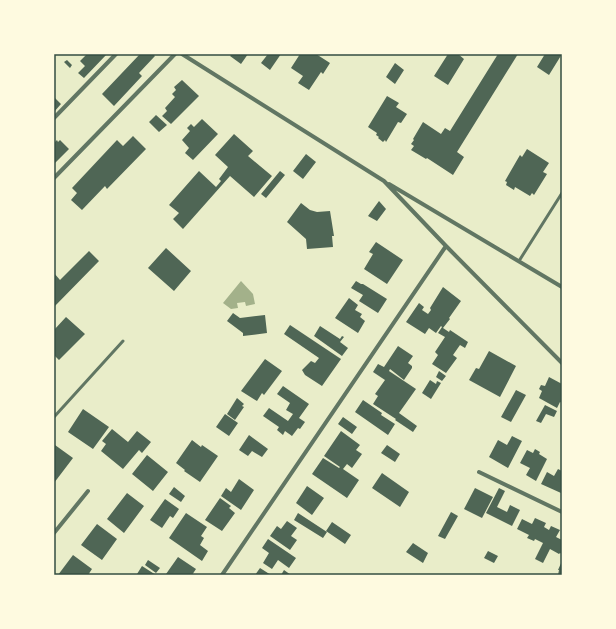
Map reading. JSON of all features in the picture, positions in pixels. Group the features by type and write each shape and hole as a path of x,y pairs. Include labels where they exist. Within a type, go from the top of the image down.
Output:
{"street":[{"path":"54,118 116,54"},
{"path":"54,178 175,54"},
{"path":"182,54 384,180 562,287"},
{"path":"384,180 446,246 562,363"},
{"path":"222,575 446,246"},
{"path":"479,472 562,512"},
{"path":"54,532 88,491"}],"lane":[{"path":"519,261 562,193"},
{"path":"54,417 123,341"}],"shaded area":[{"path":"241,281 253,294 255,304 246,306 245,302 237,303 238,308 231,309 223,303"}],"building":[{"path":"87,54 107,54 84,78 78,73 85,66 80,61"},
{"path":"140,54 153,54 155,56 139,73 142,76 114,106 102,94"},
{"path":"232,54 248,54 241,64 230,56"},
{"path":"268,54 281,54 270,70 261,63"},
{"path":"300,54 316,54 330,63 323,74 321,72 309,90 298,83 303,76 291,68"},
{"path":"448,54 458,54 464,59 448,85 434,76"},
{"path":"498,54 518,54 457,152 464,157 453,175 427,158 426,159 411,150 414,146 411,144 414,140 413,139 423,122 441,134 445,128 450,131"},
{"path":"545,54 562,54 549,75 537,67"},
{"path":"67,60 72,65 70,68 64,62"},
{"path":"395,63 404,70 395,84 386,77"},
{"path":"182,80 199,96 171,124 162,116 167,111 165,108 175,97 172,94 176,90 174,87"},
{"path":"387,96 399,103 396,107 407,114 401,123 398,122 386,142 385,140 383,142 376,135 377,133 368,127"},
{"path":"54,97 61,104 54,112"},
{"path":"156,115 167,125 159,132 149,122"},
{"path":"202,119 218,134 193,160 185,153 189,148 182,140 190,131 187,128 191,124 194,127"},
{"path":"234,134 253,151 248,156 272,176 254,197 230,176 183,229 173,219 179,213 169,205 199,171 216,187 221,181 219,179 228,167 215,155"},
{"path":"133,136 146,149 107,189 105,186 82,210 71,200 77,193 72,188 117,140 123,146"},
{"path":"57,140 58,142 60,140 69,149 54,164 54,143"},
{"path":"527,149 549,163 543,172 547,174 534,195 532,193 530,196 515,187 514,190 506,185 507,182 505,181 520,155 522,157"},
{"path":"306,154 316,162 303,179 293,171"},
{"path":"280,171 285,175 266,198 261,194"},
{"path":"379,201 386,209 377,221 368,216"},
{"path":"301,203 310,210 317,212 330,211 334,236 332,236 333,247 307,249 306,239 287,222"},
{"path":"376,242 403,260 387,284 364,269 373,254 369,252"},
{"path":"166,248 191,271 174,291 148,268"},
{"path":"89,251 99,261 54,307 54,273 60,280"},
{"path":"356,281 387,299 378,313 359,301 363,295 351,288"},
{"path":"443,287 461,301 443,328 449,332 450,330 468,342 465,348 460,345 453,355 457,358 446,373 432,364 438,355 435,352 445,337 438,333 442,327 441,326 436,333 429,328 425,334 406,322 419,303 424,307 422,310 428,314"},
{"path":"349,298 358,305 355,310 362,314 360,317 365,321 358,333 335,318"},
{"path":"233,313 240,318 265,315 267,333 243,336 243,333 227,321"},
{"path":"66,317 85,334 59,360 54,355 54,330"},
{"path":"290,325 341,359 322,386 305,375 302,370 311,361 315,363 319,358 284,334"},
{"path":"320,326 340,339 342,336 344,337 340,342 348,348 342,356 314,336"},
{"path":"398,346 413,356 408,363 412,366 412,368 404,380 390,369 389,371 416,389 399,413 417,426 413,432 373,404 378,396 375,394 385,380 373,372 378,364 384,367"},
{"path":"489,351 516,366 500,397 469,380 476,368 479,369"},
{"path":"265,359 282,371 264,395 262,393 257,401 241,391"},
{"path":"439,371 446,376 442,381 436,377"},
{"path":"549,377 562,384 562,403 560,402 557,408 539,398 542,391 539,389 541,385 545,386"},
{"path":"430,380 436,384 437,381 441,383 431,399 422,393"},
{"path":"283,386 309,404 299,418 305,422 292,436 285,431 283,435 277,430 279,427 263,416 269,408 288,421 293,414 286,410 290,403 277,394"},
{"path":"516,390 526,395 511,422 501,417"},
{"path":"237,398 244,404 242,406 244,407 235,420 227,414"},
{"path":"363,400 395,424 388,435 355,412"},
{"path":"545,405 557,411 554,417 546,414 541,423 536,421"},
{"path":"83,409 109,427 93,449 68,432"},
{"path":"225,414 238,423 229,436 216,427"},
{"path":"343,417 357,427 352,434 338,424"},
{"path":"112,429 128,442 137,431 151,442 142,453 139,450 123,469 101,451 106,444 102,441"},
{"path":"341,431 360,445 356,450 362,454 352,468 347,464 343,469 359,480 347,498 312,474 323,458 339,468 340,467 324,456"},
{"path":"249,435 268,449 262,457 252,451 248,456 239,450"},
{"path":"512,436 522,441 508,468 489,457 498,440 507,445"},
{"path":"192,440 201,447 202,445 218,456 200,482 184,471 185,470 176,463"},
{"path":"54,445 73,458 54,483"},
{"path":"387,445 400,454 395,462 381,453"},
{"path":"535,449 540,452 539,454 547,459 536,481 526,475 530,468 520,463 527,450 533,453"},
{"path":"147,455 168,472 153,491 132,474"},
{"path":"558,469 562,471 561,493 541,484 547,472 554,476"},
{"path":"382,473 409,492 400,507 372,488"},
{"path":"239,479 254,490 241,510 221,496 226,488 231,492"},
{"path":"307,486 324,498 312,515 296,503"},
{"path":"174,487 185,496 181,502 169,494"},
{"path":"475,488 493,497 482,518 464,509"},
{"path":"499,488 505,491 497,507 507,512 510,505 520,510 512,526 486,513"},
{"path":"127,493 144,506 124,533 107,519"},
{"path":"220,498 231,506 229,508 235,513 222,531 205,520"},
{"path":"165,499 179,509 173,518 170,516 162,528 150,520"},
{"path":"451,512 458,516 445,539 438,536"},
{"path":"186,513 207,527 201,536 204,538 200,545 208,551 202,561 169,538"},
{"path":"298,513 327,532 323,538 294,520"},
{"path":"535,518 546,523 544,527 549,530 551,526 560,530 556,537 562,540 562,554 550,549 543,563 535,559 543,543 535,539 534,541 527,538 529,535 517,529 522,519 532,524"},
{"path":"287,521 297,528 291,536 297,540 290,550 270,536 277,526 281,529"},
{"path":"332,522 351,535 345,544 326,531"},
{"path":"97,524 117,539 102,560 81,545"},
{"path":"268,539 296,558 289,568 278,560 272,569 263,563 269,553 262,548"},
{"path":"413,543 428,553 423,563 406,552"},
{"path":"488,551 498,556 494,563 484,558"},
{"path":"73,555 92,569 88,575 58,575"},
{"path":"178,557 196,569 192,575 166,574"},
{"path":"148,560 160,568 156,573 145,565"},
{"path":"562,561 562,575 558,575 558,570"},
{"path":"142,566 156,575 138,575 137,574"},
{"path":"260,568 271,575 255,575"},
{"path":"284,570 291,575 281,575"}]}
